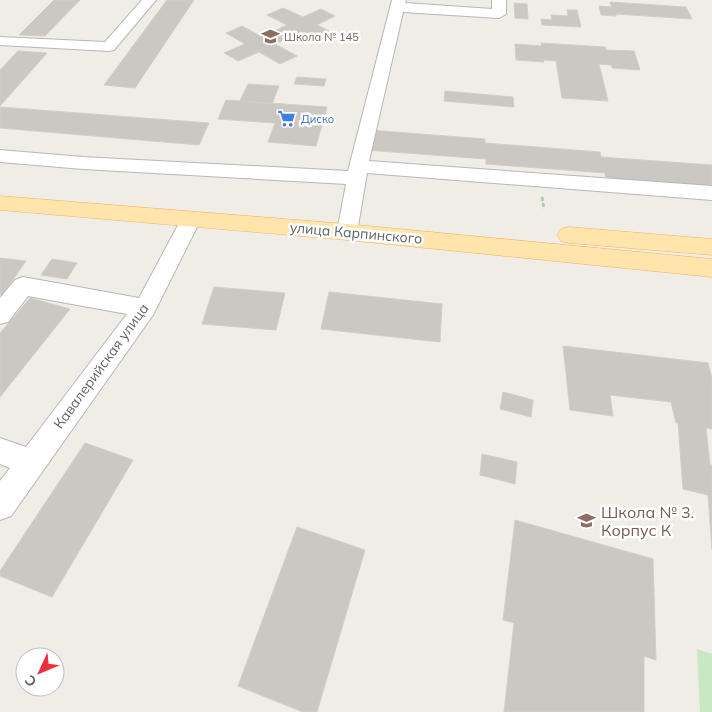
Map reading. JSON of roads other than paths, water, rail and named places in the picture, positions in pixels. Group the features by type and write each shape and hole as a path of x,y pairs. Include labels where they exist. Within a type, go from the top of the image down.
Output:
{"main road":[{"name":"улица Карпинского","path":"0,188 348,224 712,268"},
{"name":"улица Карпинского","path":"0,203 192,219 348,224 712,247"}],"street":[{"path":"0,41 109,47 149,0"},
{"path":"348,224 357,172 398,4 446,5 499,14 499,0"},
{"path":"0,156 83,163 357,172 712,193"},
{"name":"Кавалерийская улица","path":"0,505 145,308 192,219"},
{"path":"0,315 23,286 145,308"},
{"path":"0,451 31,462"}],"place":[{"name":"Школа № 145","path":"270,37"},
{"name":"Диско","path":"287,119"},
{"name":"Школа № 3. Корпус К","path":"587,521"}]}
